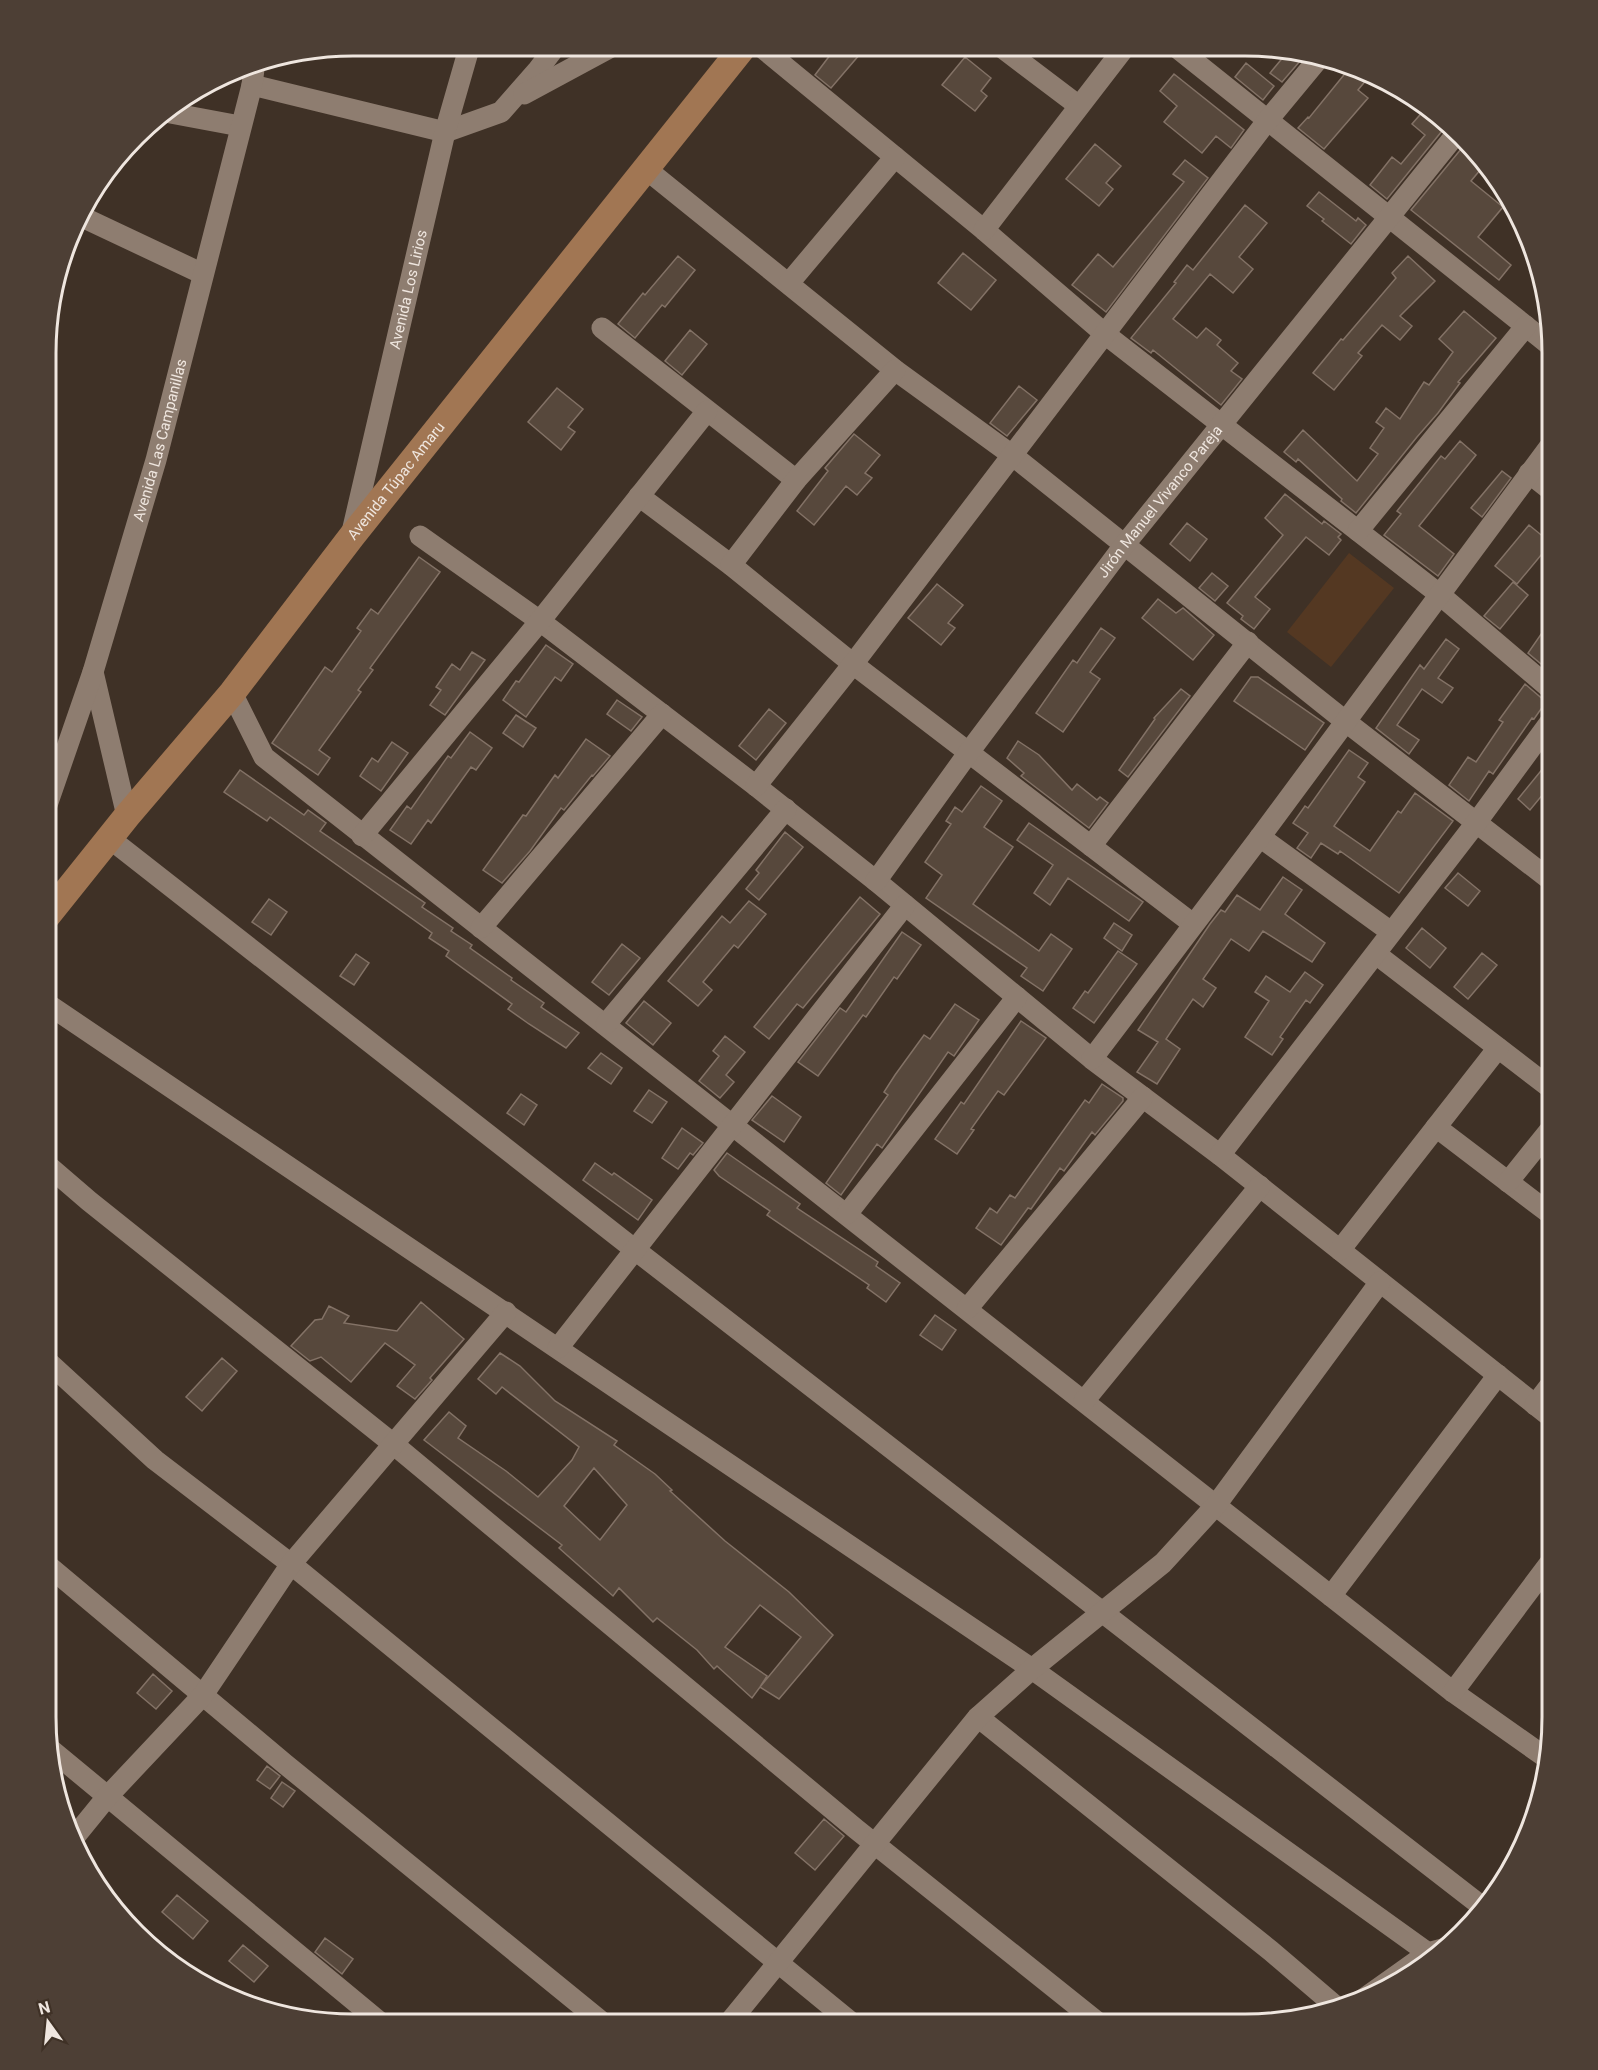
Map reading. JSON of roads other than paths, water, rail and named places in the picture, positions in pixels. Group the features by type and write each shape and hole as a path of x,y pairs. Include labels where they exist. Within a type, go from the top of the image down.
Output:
{"main road":[{"name":"Avenida Túpac Amaru","path":"56,898 232,693 352,536 736,56"}],"street":[{"name":"Avenida Los Lirios","path":"352,536 445,132 467,56"},
{"path":"252,85 445,132 501,112 548,56"},
{"path":"512,100 594,56"},
{"path":"772,56 984,230 1105,334 1438,594 1542,682"},
{"path":"1015,56 1079,106"},
{"path":"984,230 1118,56"},
{"path":"1187,56 1542,339"},
{"path":"756,786 853,664 1267,121 1314,64"},
{"name":"Avenida Las Campanillas","path":"127,816 93,672 156,460 254,72"},
{"path":"176,114 240,126"},
{"name":"Jirón Manuel Vivanco Pareja","path":"876,881 969,752 1125,544 1452,140"},
{"path":"789,283 895,157"},
{"path":"646,169 895,370 1012,455 1345,721 1542,874"},
{"path":"87,219 203,274"},
{"path":"1358,531 1526,326"},
{"path":"602,328 795,480"},
{"path":"731,566 795,480 895,370"},
{"path":"362,836 540,621 707,411"},
{"path":"1092,1059 1260,837 1542,456"},
{"path":"1529,473 1542,483"},
{"path":"639,496 853,664 1192,924"},
{"path":"420,536 540,621 786,809 1092,1059 1221,1155 1542,1410"},
{"path":"1090,846 1248,642"},
{"path":"56,779 93,672"},
{"path":"232,693 264,757 1331,1596 1454,1692 1540,1754"},
{"path":"481,928 662,714"},
{"path":"1221,1155 1476,823 1542,733"},
{"path":"606,1024 786,809"},
{"path":"1260,837 1391,932"},
{"path":"109,838 634,1249 1477,1903"},
{"path":"558,1348 905,904"},
{"path":"1376,954 1542,1082"},
{"path":"847,1214 1017,997"},
{"path":"56,1010 1032,1669 1427,1952"},
{"path":"1340,1250 1498,1048"},
{"path":"967,1309 1143,1097"},
{"path":"1436,1127 1542,1208"},
{"path":"1508,1182 1542,1140"},
{"path":"56,1173 392,1443 876,1845 1087,2014"},
{"path":"1084,1401 1260,1186"},
{"path":"736,2014 978,1717 1032,1669 1163,1563 1216,1505 1380,1282"},
{"path":"78,1832 107,1797 203,1695 291,1564 506,1312"},
{"path":"56,1369 155,1460 291,1564 841,2014"},
{"path":"1331,1596 1498,1375"},
{"path":"1535,1405 1542,1396"},
{"path":"56,1572 592,2014"},
{"path":"1454,1692 1542,1573"},
{"path":"978,1717 1271,1951 1331,2002"},
{"path":"58,1756 370,2014"}]}
